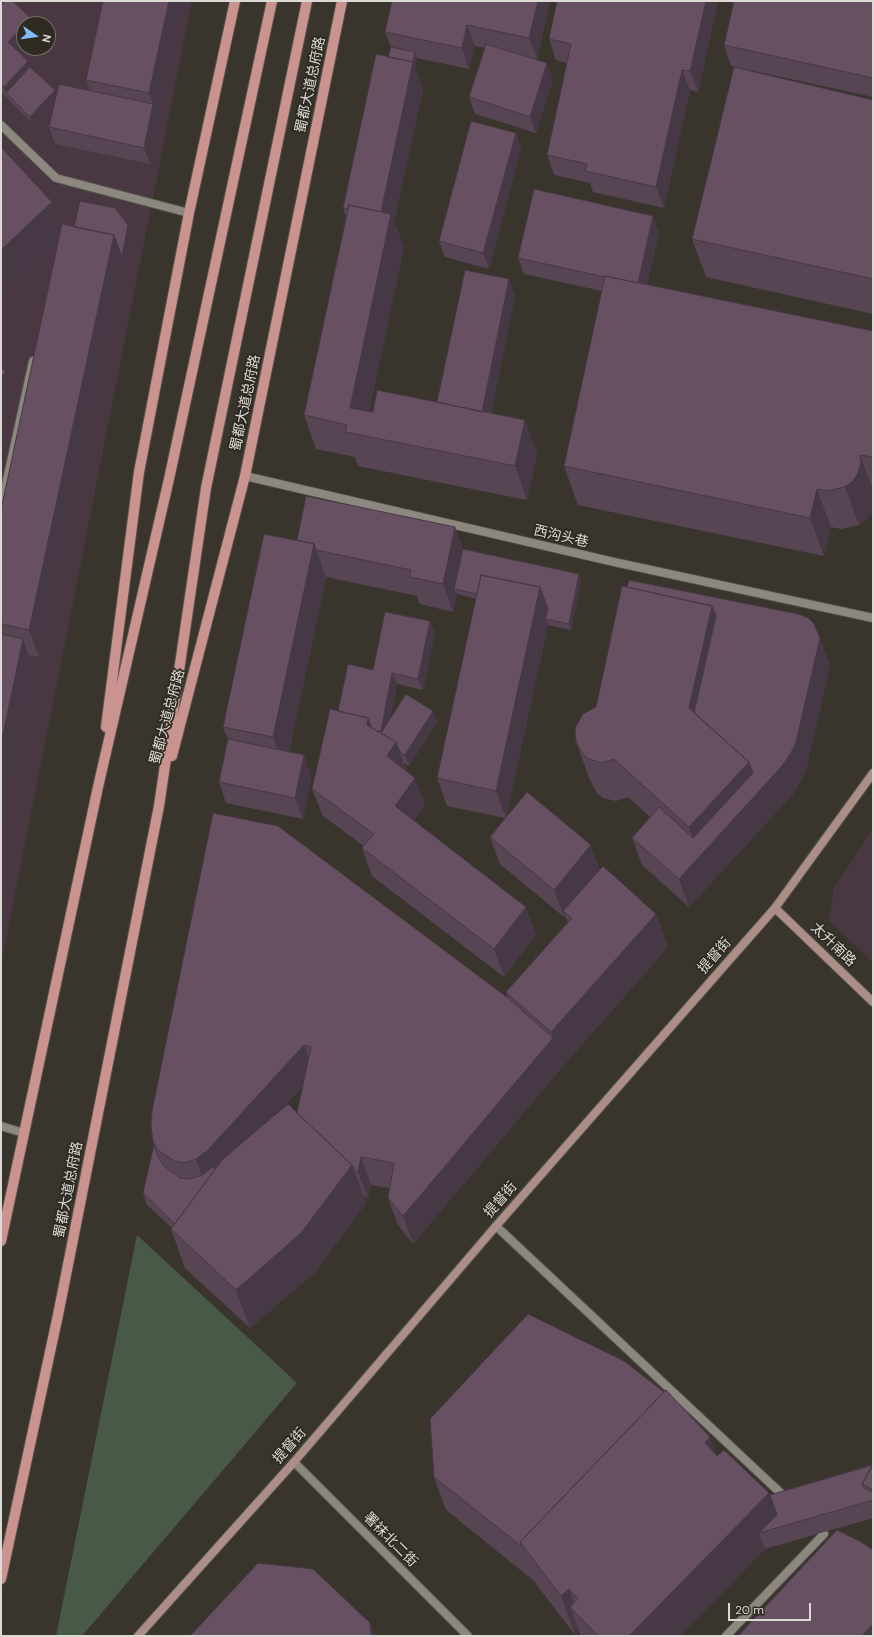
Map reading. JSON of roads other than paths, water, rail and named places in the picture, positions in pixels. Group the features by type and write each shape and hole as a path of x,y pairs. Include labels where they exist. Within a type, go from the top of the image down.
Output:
{"main road":[{"path":"98,787 139,472 190,214 235,1"},
{"path":"1,1241 98,787 167,486 272,1"},
{"name":"蜀都大道总府路","path":"1,1579 60,1307 159,806 206,488 307,1"},
{"name":"蜀都大道总府路","path":"159,806 245,476 342,1"},
{"name":"提督街","path":"138,1636 294,1462 496,1226 775,908 873,773"},
{"name":"太升南路","path":"775,908 873,1002"}],"street":[{"path":"1,125 56,178 190,214"},
{"path":"1,507 35,350"},
{"name":"西沟头巷","path":"245,476 614,562 873,618"},
{"path":"1,1126 24,1132"},
{"path":"496,1226 795,1507"},
{"name":"署袜北二街","path":"294,1462 468,1636"},
{"path":"726,1636 824,1534 807,1518"}]}
